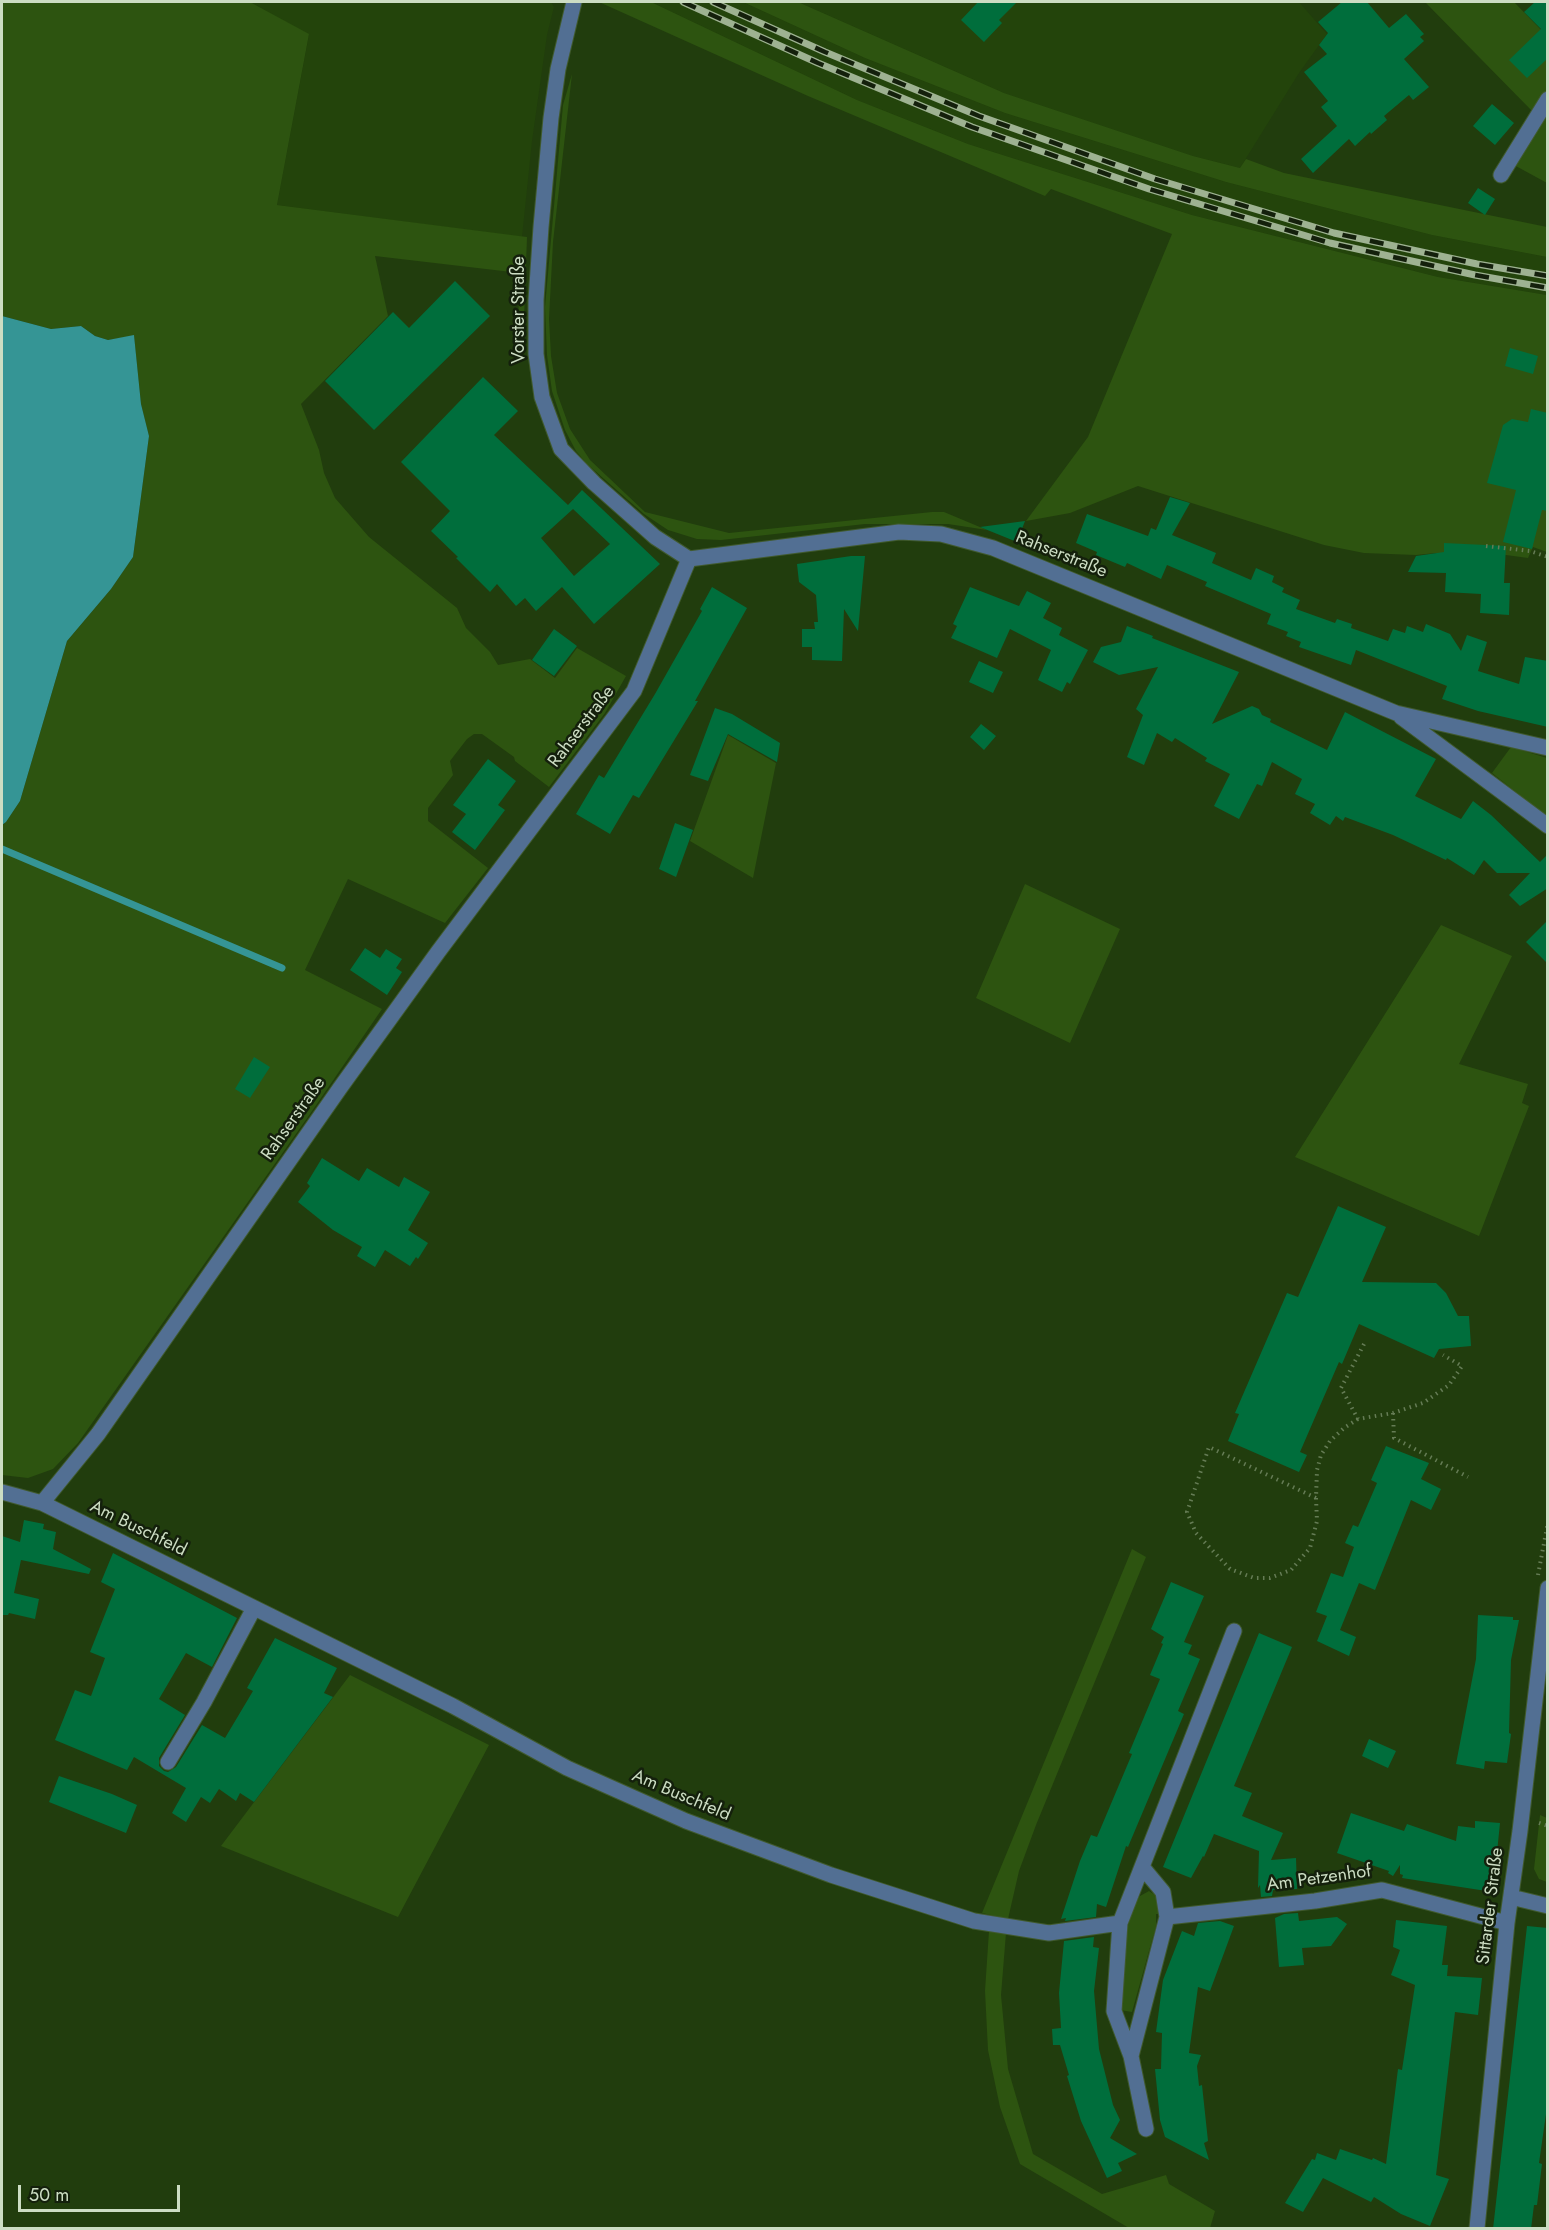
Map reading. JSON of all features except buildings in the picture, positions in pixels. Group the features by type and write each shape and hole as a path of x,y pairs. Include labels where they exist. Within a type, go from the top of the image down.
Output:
{"street":[{"name":"Vorster Straße","path":"574,2 565,34 555,88 541,227 536,300 536,354 542,397 561,449 594,483 655,537 689,559"},
{"path":"1500,176 1548,99"},
{"name":"Rahserstraße","path":"42,1503 98,1434 438,952 634,691 689,559 898,532 941,534 993,548 1396,713 1548,748"},
{"name":"Rahserstraße","path":"1396,713 1548,826"},
{"name":"Am Buschfeld","path":"2,1492 42,1503 453,1706 567,1768 686,1821 831,1875 974,1921 1049,1933 1120,1923"},
{"name":"Sittarder Straße","path":"1477,2229 1507,1923 1548,1588"},
{"path":"168,1762 204,1702 254,1608"},
{"path":"1146,2129 1131,2056 1114,2011 1120,1923 1234,1631"},
{"path":"1131,2056 1167,1917 1163,1892 1143,1868"},
{"name":"Am Petzenhof","path":"1167,1917 1315,1901 1382,1890 1507,1923"},
{"path":"1511,1897 1548,1906"}],"path":[{"path":"1486,546 1530,551 1548,557"},
{"path":"1358,1419 1341,1388 1364,1344"},
{"path":"1316,1498 1209,1448 1186,1512 1196,1533 1230,1569 1254,1578 1270,1578 1291,1570 1310,1548 1317,1521 1317,1470 1321,1455 1337,1435 1358,1419 1393,1413 1423,1403 1449,1385 1462,1366 1443,1355"},
{"path":"1393,1413 1394,1438 1468,1477"}],"shaded area":[{"path":"2,2 250,2 309,34 277,205 527,237 524,319 518,322 520,273 375,256 388,316 301,404 319,450 324,473 335,498 369,537 457,608 466,628 490,652 498,665 530,659 555,678 577,648 626,676 605,713 549,787 515,761 514,757 482,734 474,734 467,739 450,761 453,775 428,808 428,821 488,868 445,923 348,879 305,970 382,1009 78,1443 53,1469 28,1478 2,1475 2,825 20,801 67,641 111,589 133,557 149,436 141,404 134,336 108,340 95,336 81,326 51,329 2,316"},
{"path":"250,2 551,2 554,7 547,35 532,141 522,237 277,205 309,35"},
{"path":"599,2 651,2 857,100 968,144 1192,215 1438,277 1547,295 1547,552 1533,547 1528,558 1506,555 1364,553 1324,545 1138,486 1070,513 1026,521 1088,437 1172,234 1051,189 1045,196 808,96"},
{"path":"651,2 743,2 865,58 1005,113 1226,182 1432,235 1547,257 1547,295 1438,277 1192,215 968,144 857,100"},
{"path":"743,2 798,2 1004,93 1193,156 1240,168 1246,159 1284,173 1547,227 1547,257 1432,235 1226,182 1005,113 865,58"},
{"path":"798,2 1299,2 1327,34 1299,73 1240,168 1193,156 1004,93"},
{"path":"1425,2 1514,2 1547,36 1547,94 1534,113"},
{"path":"572,74 553,242 549,319 551,356 557,393 570,429 590,460 645,512 729,533 932,512 944,512 987,530 948,524 865,524 721,540 697,539 668,530 644,514 587,464 576,451 565,430 552,391 547,355 545,307 563,105"},
{"path":"1547,109 1547,183 1514,165"},
{"path":"728,735 776,763 753,878 690,841"},
{"path":"1511,747 1547,758 1547,817 1492,773"},
{"path":"1025,884 1120,929 1070,1043 976,998"},
{"path":"1441,925 1512,956 1459,1064 1528,1084 1522,1103 1529,1106 1479,1236 1295,1157"},
{"path":"1132,1549 1146,1557 1036,1825 1019,1871 1008,1919 982,1913"},
{"path":"350,1675 489,1745 398,1917 221,1846"},
{"path":"1540,1815 1547,1818 1547,1882 1539,1879 1534,1869"},
{"path":"1149,1891 1158,1897 1162,1914 1156,1914 1156,1926 1132,2012 1120,2010 1127,1930 1133,1905 1140,1896"},
{"path":"989,1931 1006,1933 1001,1995 1008,2069 1033,2154 1102,2194 1166,2175 1169,2184 1215,2211 1210,2228 1129,2228 1020,2164 1000,2107 988,2050 985,1991"}],"water":[{"path":"2,316 51,329 81,326 95,336 108,340 134,335 141,404 149,436 133,557 111,589 67,641 20,801 2,825"}],"waterway":[{"path":"2,849 282,968"}],"railway":[{"path":"683,2 818,63 972,127 1149,189 1330,243 1475,275 1548,288"},
{"path":"713,2 825,52 979,116 1155,179 1334,233 1477,264 1548,276"}]}
